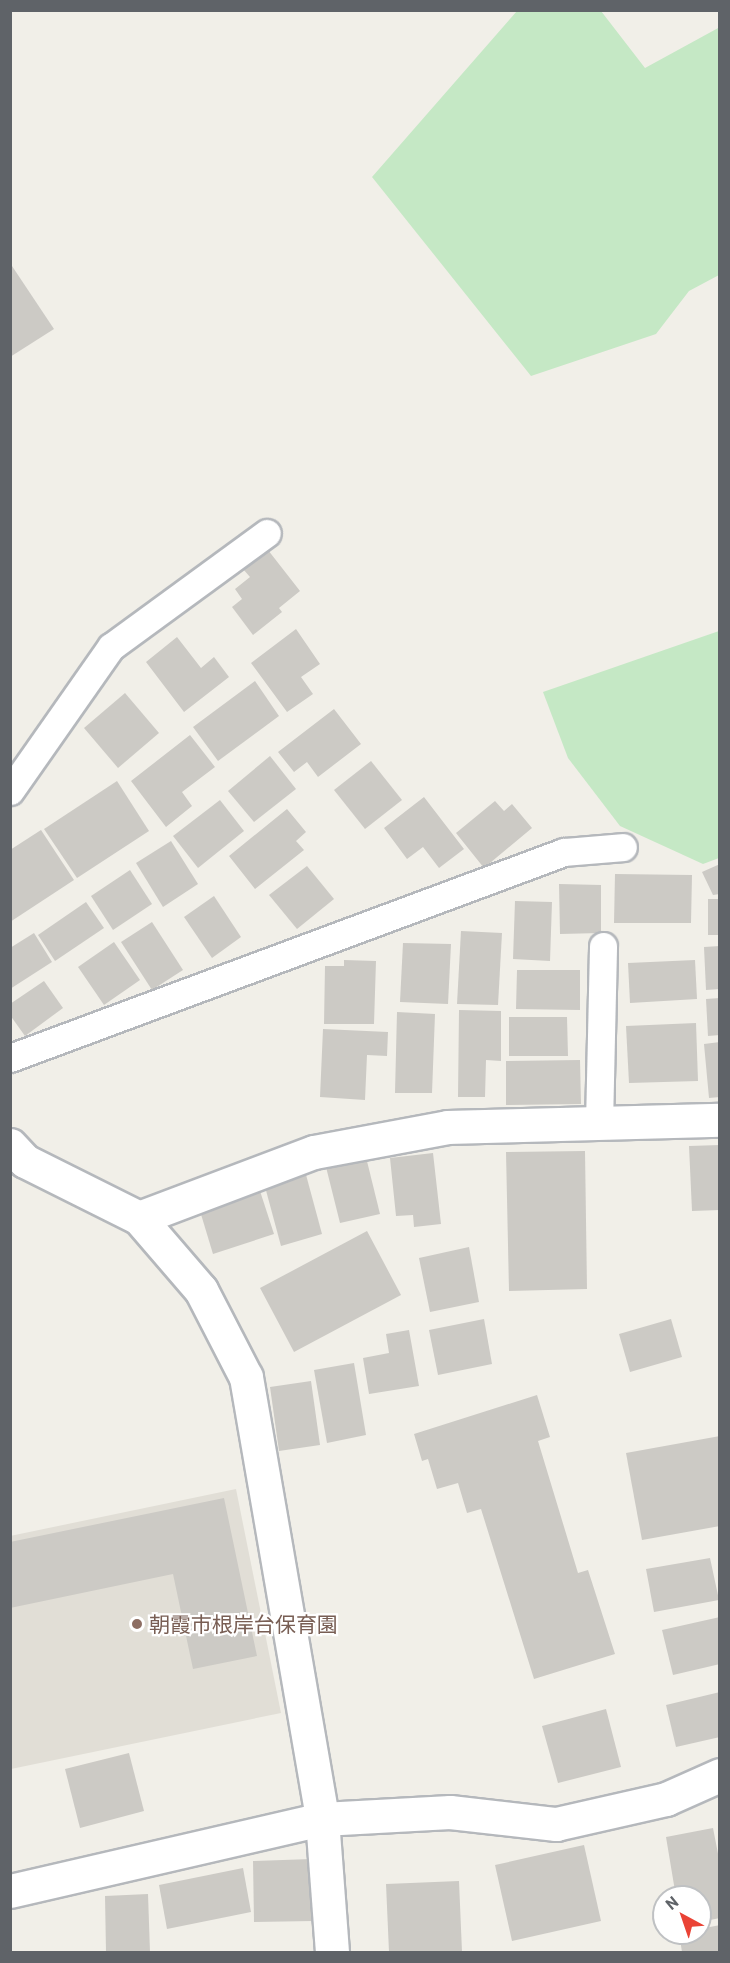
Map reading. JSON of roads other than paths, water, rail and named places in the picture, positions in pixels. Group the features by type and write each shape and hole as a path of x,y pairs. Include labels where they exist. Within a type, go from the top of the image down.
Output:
{"street":[{"path":"139,1218 315,1152 447,1128 720,1120"},
{"path":"10,1145 25,1161 139,1218 201,1290 246,1377 322,1819 332,1953"},
{"path":"10,1892 322,1819 450,1812 556,1824 666,1799 718,1783"}],"lane":[{"path":"10,790 111,647 267,533"},
{"path":"10,1058 564,852 623,848"},
{"path":"599,1124 603,946"}],"place":[{"name":"朝霞市根岸台保育園","path":"137,1624"}]}
